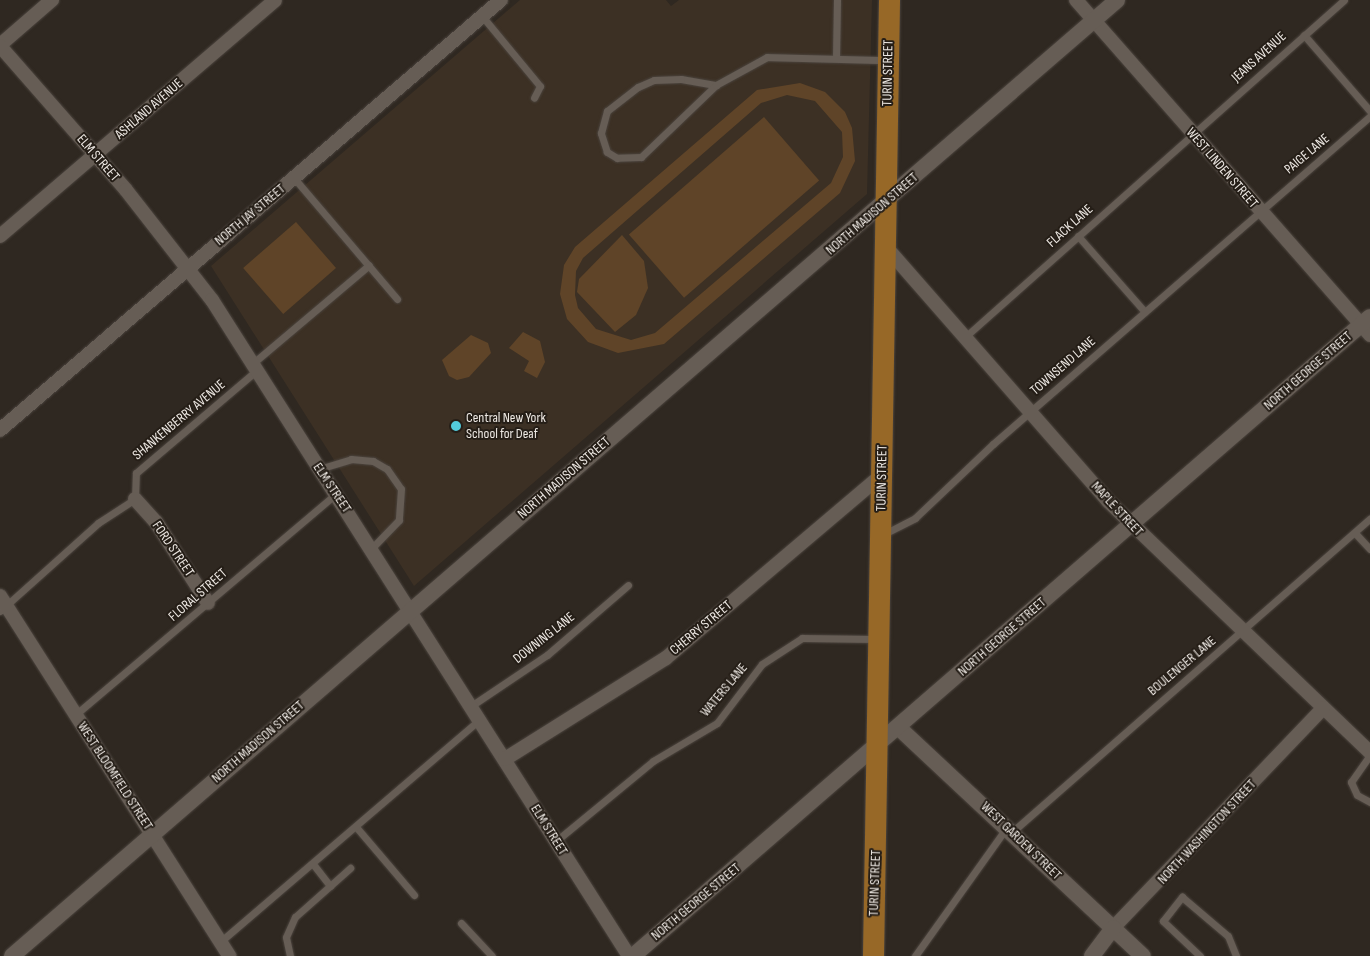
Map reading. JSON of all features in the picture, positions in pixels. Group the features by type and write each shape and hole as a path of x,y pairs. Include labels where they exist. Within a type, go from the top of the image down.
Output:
{"main road":[{"name":"TURIN STREET","path":"873,956 879,742 889,0"}],"street":[{"path":"0,45 52,0"},
{"name":"ASHLAND AVENUE","path":"0,236 275,0"},
{"name":"NORTH JAY STREET","path":"0,430 501,0"},
{"name":"WEST LINDEN STREET","path":"1076,0 1259,210 1367,326"},
{"name":"NORTH MADISON STREET","path":"12,956 152,833 412,612 886,203 1117,0"},
{"name":"ELM STREET","path":"0,45 95,155 188,268 372,548 629,956"},
{"name":"MAPLE STREET","path":"885,246 1132,525 1241,632 1370,754"},
{"name":"NORTH GEORGE STREET","path":"633,956 879,742 1367,326"},
{"name":"CHERRY STREET","path":"505,759 666,658 882,475"},
{"name":"FORD STREET","path":"135,499 156,522 208,603"},
{"name":"WEST BLOOMFIELD STREET","path":"2,605 152,833 225,952"},
{"name":"NORTH WASHINGTON STREET","path":"1092,956 1114,928 1323,708"},
{"name":"WEST GARDEN STREET","path":"898,726 1143,956"}],"lane":[{"path":"836,58 837,0"},
{"name":"JEANS AVENUE","path":"1192,134 1344,0"},
{"path":"482,16 540,86 534,98"},
{"path":"1304,35 1370,110"},
{"path":"716,85 681,79 654,80 638,87 607,110 601,133 607,152 617,158 641,157 716,85 767,57 888,61"},
{"name":"PAIGE LANE","path":"1259,210 1370,116"},
{"name":"FLACK LANE","path":"965,337 1192,134"},
{"path":"294,178 397,299"},
{"name":"TOWNSEND LANE","path":"881,535 915,518 1031,412 1259,210"},
{"path":"1078,236 1145,312"},
{"name":"SHANKENBERRY AVENUE","path":"135,499 136,473 369,265"},
{"path":"319,469 351,459 373,461 387,469 401,489 399,520 372,548"},
{"name":"FLORAL STREET","path":"75,714 336,494"},
{"path":"2,605 98,523 135,499"},
{"name":"BOULENGER LANE","path":"915,956 1009,830 1370,519"},
{"path":"1355,533 1370,550"},
{"name":"DOWNING LANE","path":"471,706 547,655 628,585"},
{"name":"WATERS LANE","path":"556,841 653,761 717,722 762,664 802,638 880,639"},
{"path":"225,952 313,864 357,828 479,719"},
{"path":"1370,754 1351,782 1357,795 1370,802"},
{"path":"357,828 414,895"},
{"path":"313,864 330,886"},
{"path":"290,956 288,927 350,868"},
{"path":"1200,956 1163,921 1182,897 1228,936 1236,956"},
{"path":"461,923 492,956"}],"shaded area":[{"name":"Central New York School for Deaf","path":"520,0 666,0 671,6 679,0 872,0 867,194 414,586 211,266"},
{"path":"800,83 825,92 845,112 852,128 855,161 840,193 664,344 618,353 588,342 567,319 560,294 564,265 575,247 757,90","holes":["787,95 815,101 842,132 843,157 831,183 655,333 631,340 596,329 578,308 575,295 576,271 583,258 761,103"]},
{"path":"764,117 819,180 684,298 629,234"},
{"path":"296,222 336,268 283,314 243,268"},
{"path":"622,235 644,261 648,288 636,315 615,332 577,292 579,279"},
{"path":"523,332 540,341 545,362 537,378 524,371 529,361 509,348"},
{"path":"471,335 488,343 491,353 469,377 457,380 449,376 442,360"}],"place":[{"name":"Central New York School for Deaf","path":"456,426"}]}
